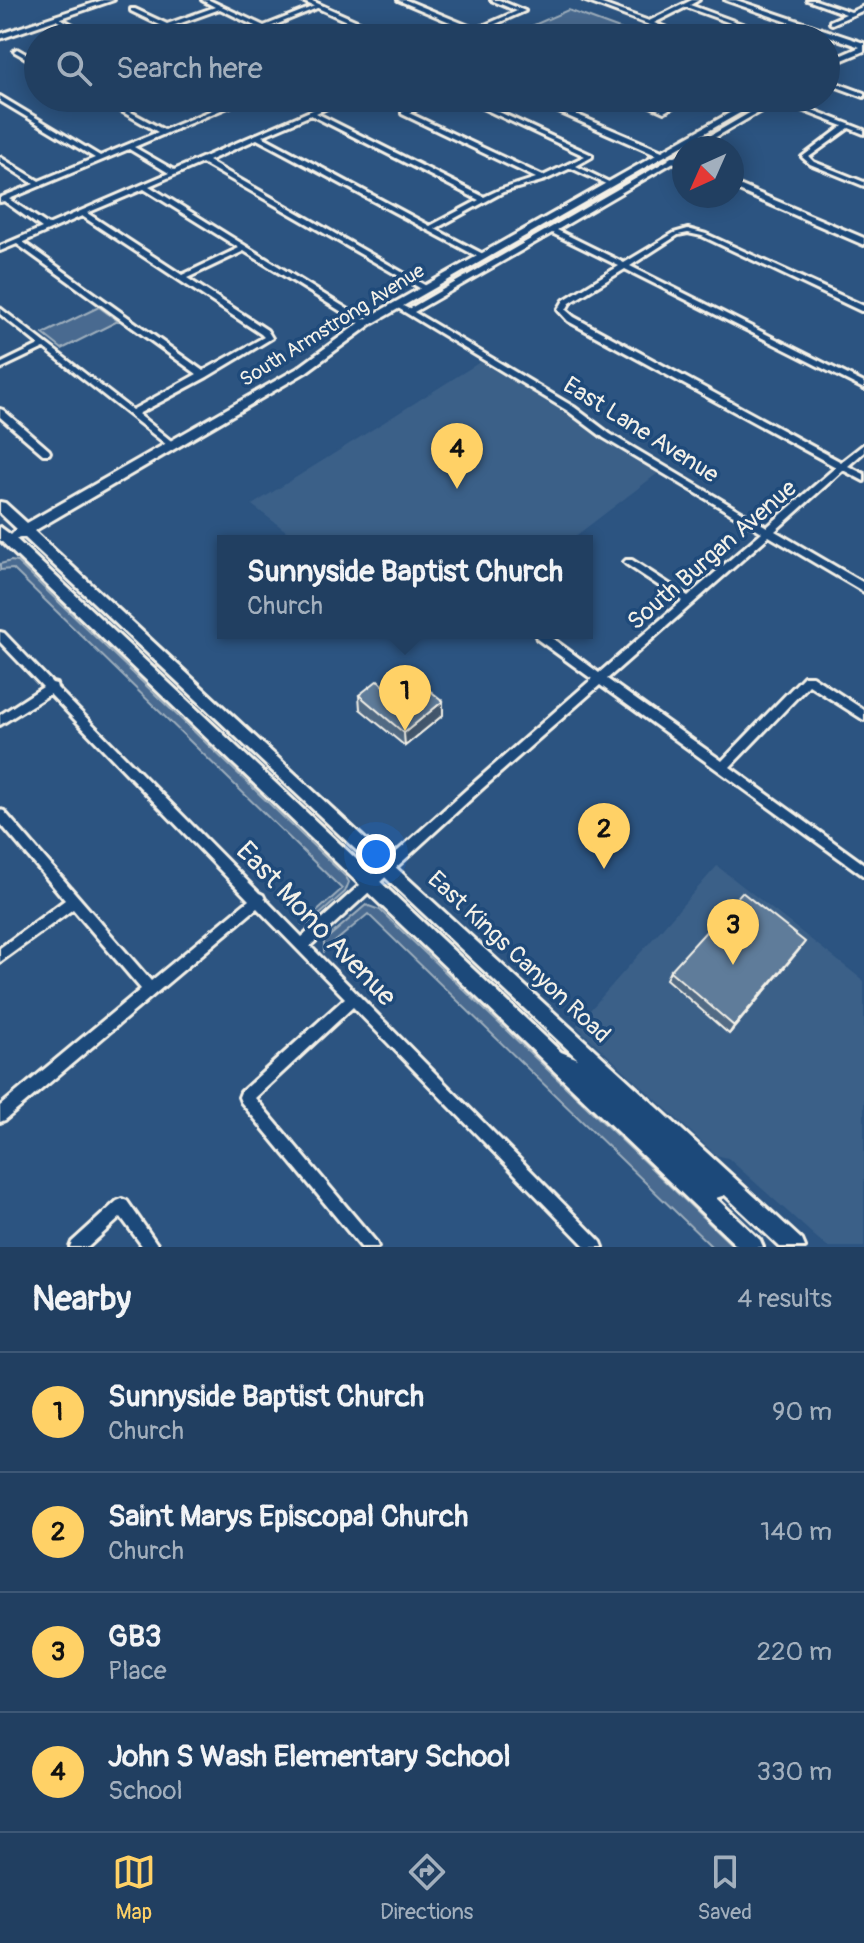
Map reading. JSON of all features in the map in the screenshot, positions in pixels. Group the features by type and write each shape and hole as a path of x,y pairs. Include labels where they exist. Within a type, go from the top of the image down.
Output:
{"street":[{"path":"38,24 110,0"},
{"path":"205,0 256,24"},
{"path":"304,0 360,24"},
{"path":"401,0 459,24"},
{"path":"492,24 522,11 494,0"},
{"path":"586,0 650,23 696,0"},
{"path":"600,5 611,0"},
{"path":"729,0 798,24"},
{"path":"810,0 852,14"},
{"path":"685,5 738,24"},
{"path":"274,24 319,6"},
{"path":"172,24 220,7"},
{"path":"832,22 864,8"},
{"path":"133,10 162,24"},
{"path":"56,18 67,24"},
{"path":"0,37 24,29"},
{"path":"840,39 864,47"},
{"path":"840,58 864,47"},
{"path":"17,51 24,55"},
{"path":"840,86 860,94 864,88"},
{"path":"0,98 100,159"},
{"path":"127,112 163,132"},
{"path":"2,199 212,112"},
{"path":"406,112 543,179"},
{"path":"430,229 507,189 543,179 590,156 494,112"},
{"path":"564,112 672,159"},
{"name":"South Armstrong Avenue","path":"409,312 552,230 740,112"},
{"path":"713,136 754,112"},
{"path":"813,112 864,132"},
{"path":"0,249 311,113 484,200"},
{"path":"848,126 805,157 812,163 864,184"},
{"path":"257,136 482,257"},
{"path":"129,146 174,173"},
{"name":"South Armstrong Avenue","path":"2,541 25,531 302,370 366,323 397,305 610,184 672,156"},
{"path":"0,159 39,184"},
{"path":"202,160 425,289"},
{"path":"571,166 610,184"},
{"path":"144,186 366,323"},
{"path":"744,190 864,242"},
{"path":"2,199 47,228"},
{"path":"82,213 268,338 132,414"},
{"path":"552,230 864,386"},
{"path":"864,309 704,235 688,231 676,234 567,302 562,310 571,319 864,478"},
{"path":"17,241 204,375"},
{"path":"182,278 244,248"},
{"name":"East Lane Avenue","path":"397,305 864,588"},
{"path":"0,310 172,446"},
{"path":"0,367 44,345"},
{"path":"0,412 46,452"},
{"name":"South Burgan Avenue","path":"303,944 864,447"},
{"name":"East Kings Canyon Road","path":"0,506 387,870 795,1247"},
{"name":"East Kings Canyon Road","path":"2,541 753,1247"},
{"path":"629,562 689,601"},
{"name":"East Mono Avenue","path":"0,636 596,1247"},
{"path":"545,639 864,871"},
{"path":"722,768 808,679 864,716"},
{"path":"0,721 52,687"},
{"path":"1,817 150,990"},
{"path":"0,1115 259,899"},
{"path":"0,956 74,901"},
{"path":"354,998 246,1097 366,1245"},
{"path":"545,1051 589,1075 698,1180 715,1188 726,1185"},
{"path":"77,1247 122,1206 152,1247"}],"shaded area":[{"path":"568,10 606,24 536,24"},
{"path":"99,307 118,321 62,349 43,334"},
{"path":"480,362 566,412 606,442 658,473 577,535 291,535 252,505"},
{"path":"17,562 346,877 349,882 345,892 309,924 303,924 342,889 13,569 0,570 0,564"},
{"path":"717,866 864,981 864,1247 827,1247 728,1158 716,1155 576,1026"},
{"path":"366,905 380,910 734,1247 712,1247 368,914 324,951 324,941"}],"building":[{"path":"405,671 443,701 404,733 359,695 378,680 385,687"},
{"path":"742,892 805,942 734,1026 670,971"}],"place":[{"name":"John S Wash Elementary School","path":"457,489"},
{"name":"Sunnyside Baptist Church","path":"405,731"},
{"name":"Saint Marys Episcopal Church","path":"604,869"},
{"name":"GB3","path":"733,965"}]}
